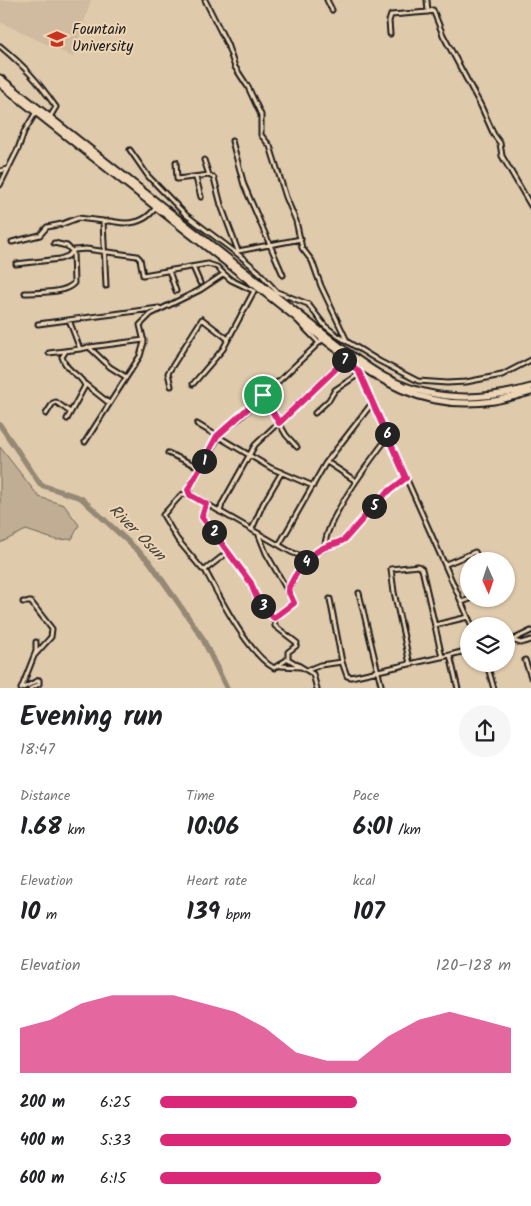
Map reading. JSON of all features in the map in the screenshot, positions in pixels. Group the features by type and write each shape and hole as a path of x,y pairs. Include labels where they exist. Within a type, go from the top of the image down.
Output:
{"highway":[{"path":"0,78 258,284 321,341 386,383 408,393 433,400 477,403 495,401 531,392"},
{"path":"0,84 347,352 388,379 434,395 476,398 494,396 531,387"}],"street":[{"path":"205,0 227,44 235,67 248,87 260,114 261,135 270,146 303,250 312,261 320,286 347,341"},
{"path":"327,0 332,10"},
{"path":"427,0 428,12"},
{"path":"390,34 389,21 392,15 433,10 443,35 481,106 494,135 500,143 502,156 531,206"},
{"path":"0,46 23,64 43,88 56,107 50,117"},
{"path":"0,185 24,132 36,112"},
{"path":"232,140 244,185 283,275"},
{"path":"130,150 148,176 186,216 237,252 301,239"},
{"path":"204,160 209,175 214,178 237,252 258,284"},
{"path":"176,162 177,179 209,175"},
{"path":"0,171 8,168"},
{"path":"196,178 201,197"},
{"path":"12,242 40,235 47,227 62,224 73,218 104,222 139,222 149,216 157,207"},
{"path":"104,222 106,286"},
{"path":"25,293 55,290 72,285 74,279 73,252 67,246 54,242"},
{"path":"16,264 60,259 73,252 86,249 105,250 137,256 140,259 143,275 212,265 231,280 258,284 308,304 325,326 347,341 379,361 424,382 458,383 484,379 509,372 531,360"},
{"path":"193,267 200,283"},
{"path":"169,271 176,291"},
{"path":"85,442 140,356 144,340 140,325 151,314 162,307 193,294 224,274"},
{"path":"193,384 223,349 258,284"},
{"path":"38,324 162,307"},
{"path":"150,309 151,314"},
{"path":"171,386 168,373 198,322 202,319 228,339"},
{"path":"69,320 80,349"},
{"path":"49,353 144,340"},
{"path":"309,559 279,545 220,512 188,490 217,436 321,341"},
{"path":"90,347 90,350 126,378"},
{"path":"66,351 62,357 67,369 109,403"},
{"path":"220,512 222,504 255,445 346,358 358,370 460,597"},
{"path":"315,413 329,400 335,390 359,374"},
{"path":"66,419 85,384"},
{"path":"263,395 279,423 297,447"},
{"path":"46,414 53,403 56,402 70,412"},
{"path":"279,545 327,462 372,402"},
{"path":"197,424 271,468 313,486"},
{"path":"325,547 326,538 356,481 388,436"},
{"path":"168,453 201,468"},
{"path":"327,462 356,481"},
{"path":"252,529 263,504 282,472"},
{"path":"288,590 309,559 325,547 345,539 384,495 406,478"},
{"path":"190,493 181,495 164,515 177,539 202,569 206,570 246,640 257,654 272,667 302,668"},
{"path":"206,504 202,517 251,583 254,594 265,611 274,618 277,628 297,643 288,652 287,661 291,667"},
{"path":"258,533 266,553 294,603 274,618"},
{"path":"206,570 228,552"},
{"path":"302,557 304,565"},
{"path":"446,564 460,558"},
{"path":"410,664 394,592 391,569 418,566 422,569 442,657"},
{"path":"360,592 382,688"},
{"path":"330,599 342,662 349,677 460,652"},
{"path":"23,602 31,602 53,631 51,637 34,656"},
{"path":"464,608 468,617"},
{"path":"435,626 460,619"},
{"path":"515,638 531,631"},
{"path":"515,641 521,643 531,640"},
{"path":"21,688 34,656 36,642"},
{"path":"450,655 458,688"},
{"path":"525,660 531,677"},
{"path":"281,666 287,661"},
{"path":"287,661 308,670 314,675 317,688"},
{"path":"308,670 320,665 342,662"},
{"path":"489,672 494,688"},
{"path":"21,688 39,680 39,684 30,688"}],"shaded area":[{"name":"Fountain University","path":"0,0 91,0 73,57 0,22"},
{"path":"0,447 39,497 64,505 79,525 72,539 56,540 26,530 0,543"}],"waterway":[{"name":"River Osun","path":"0,425 41,485 81,498 149,561 202,637 227,688"}],"place":[{"name":"Fountain University","path":"57,39"}],"route":[{"path":"346,359 359,372 406,478 398,482 384,495 345,539 332,546 325,547 309,559 288,590 294,603 274,618 265,611 254,594 251,583 245,574 234,563 226,548 201,516 206,504 190,495 188,490 217,436 226,427 240,418 263,395 279,423 346,359"}]}
